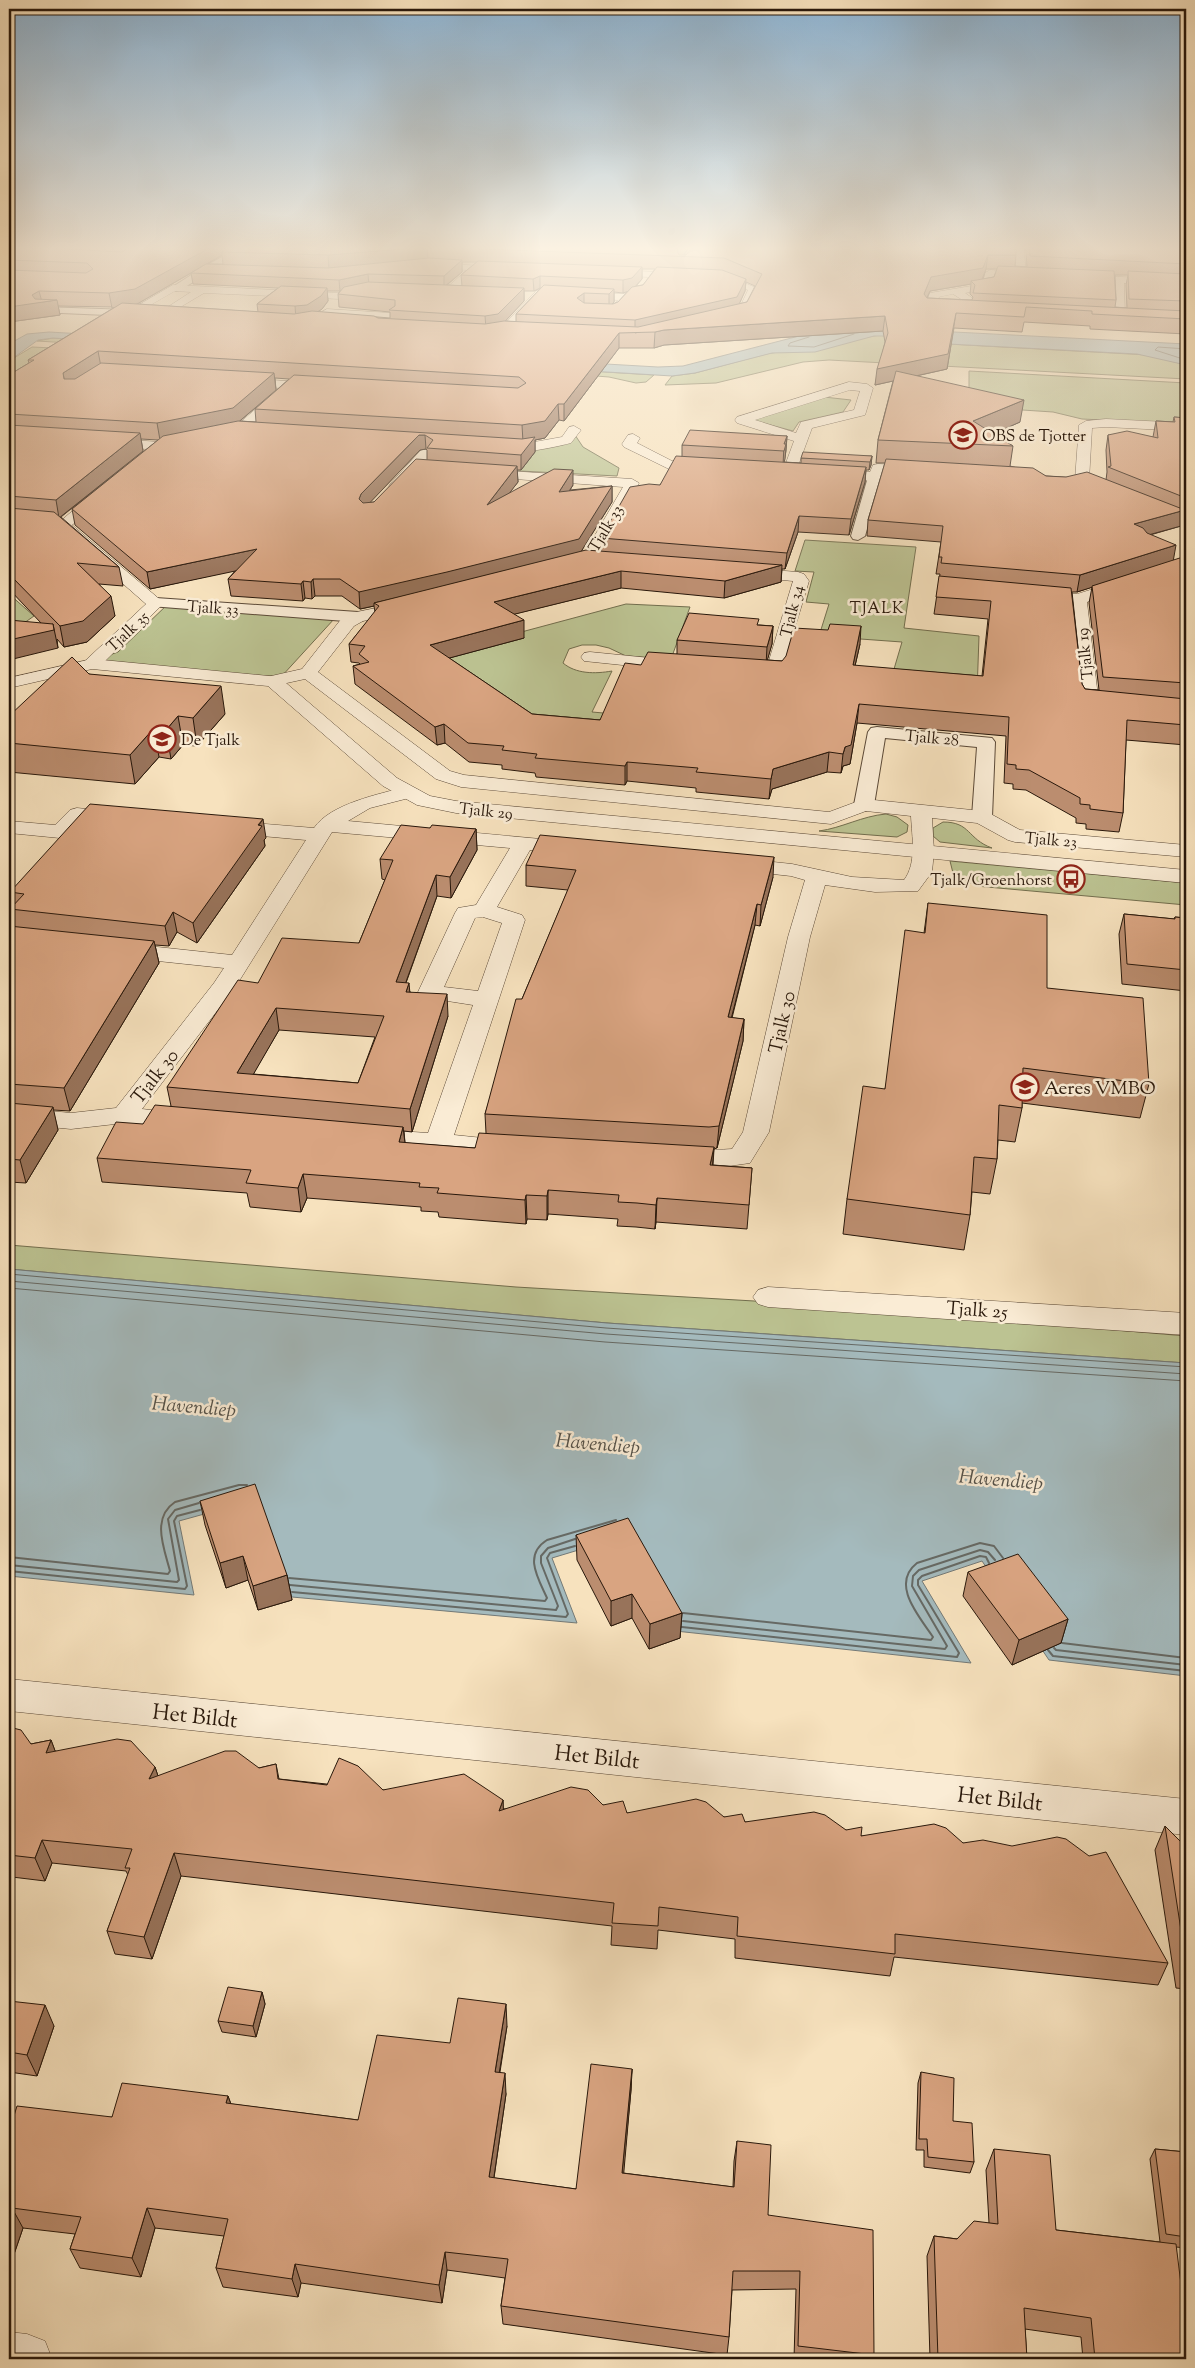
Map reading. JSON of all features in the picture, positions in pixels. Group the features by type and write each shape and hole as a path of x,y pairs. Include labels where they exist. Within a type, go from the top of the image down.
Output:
{"street":[{"path":"228,381 331,388"},
{"path":"240,430 292,385"},
{"path":"790,471 806,425 860,412 867,388 849,386 742,420 800,439"},
{"path":"1083,482 1086,425 1106,423 1186,427"},
{"path":"224,432 258,430"},
{"path":"485,446 524,448 566,440 574,430"},
{"path":"94,441 160,446 198,437"},
{"path":"633,438 629,444 669,465 718,468"},
{"path":"388,494 441,443 416,441"},
{"path":"145,458 160,446"},
{"path":"413,468 430,470"},
{"path":"858,536 878,468 939,471"},
{"path":"772,470 875,477"},
{"name":"Tjalk 33","path":"467,472 632,483 594,550 586,560 549,569"},
{"path":"45,523 63,525 115,482"},
{"name":"Tjalk 35","path":"63,525 145,596 156,603 92,664"},
{"path":"1171,554 1186,560"},
{"path":"586,560 605,561"},
{"path":"1022,594 1078,599 1186,565"},
{"name":"Tjalk 34","path":"730,572 798,577 801,581 774,673 737,670"},
{"name":"Tjalk 19","path":"1078,599 1089,702 1186,710"},
{"name":"Tjalk 33","path":"308,673 348,622 358,617 425,602"},
{"name":"Tjalk 33","path":"156,603 358,617"},
{"path":"590,657 701,667"},
{"path":"9,683 92,664 273,682 308,673"},
{"name":"Tjalk 29","path":"308,673 443,774 461,781 831,818 864,805 921,812"},
{"name":"Tjalk 29","path":"273,682 390,782 424,801 456,807 845,846 923,851"},
{"name":"Tjalk 28","path":"864,805 877,732 986,742 982,817"},
{"name":"Tjalk 30","path":"124,1115 224,986 322,830 363,804 406,792"},
{"path":"715,862 792,870 840,883 883,887 910,886 921,872 923,851 921,812"},
{"name":"Tjalk 23","path":"921,812 982,817 1015,836 1186,851"},
{"path":"9,827 60,832 77,814 135,819"},
{"path":"212,826 322,830 600,851"},
{"path":"484,910 523,844"},
{"name":"Tjalk 23","path":"923,851 1186,877"},
{"name":"Tjalk 30","path":"650,1157 708,1160 740,1157 756,1132 799,937 817,877"},
{"path":"438,1144 488,1000 514,920 484,910 466,913 430,992 488,1000"},
{"path":"95,948 239,964"},
{"path":"9,1115 71,1121 124,1115"},
{"name":"Tjalk 30","path":"124,1115 202,1122"},
{"path":"350,1136 535,1150"},
{"name":"Tjalk 25","path":"768,1297 1186,1324"},
{"name":"Het Bildt","path":"9,1695 1186,1817"},
{"path":"9,2357 27,2359"}],"green space":[{"path":"16,357 41,357 9,378 9,361"},
{"path":"292,357 349,357 654,375 646,382 636,383 609,377"},
{"path":"757,357 1154,357 1186,365 1186,379 829,360 803,362 716,383 665,385 672,376 695,373"},
{"path":"969,371 1186,383 1186,424 1082,419 1053,412 1007,409 969,400"},
{"path":"824,397 851,400 843,412 799,422 793,431 752,420"},
{"path":"575,435 583,447 619,468 617,476 423,466 525,448"},
{"path":"805,540 916,547 904,628 979,636 977,693 889,686 902,642 819,636 829,604 806,602 814,572 795,571"},
{"path":"9,594 34,616 17,628 9,629"},
{"path":"169,603 335,618 281,677 89,662 118,652"},
{"path":"626,604 690,607 671,659 626,656 609,648 596,645 582,645 569,649 563,663 568,667 586,672 612,671 592,712 764,727 535,733 428,657"},
{"path":"886,814 897,817 908,825 907,832 897,837 819,831 869,817"},
{"path":"943,822 959,825 992,848 940,842 933,836 933,828"},
{"path":"950,861 1186,883 1186,905 976,886 953,873"},
{"path":"9,1245 516,1287 822,1305 1186,1336 1186,1363 607,1323 9,1269"}],"water":[{"path":"354,357 475,357 658,367 683,366 720,357 758,357 695,373 672,376"},
{"path":"1148,357 1186,357 1186,365"},
{"name":"Havendiep","path":"9,1269 607,1323 1186,1363 1186,1676 1049,1660 982,1561 922,1581 971,1663 657,1629 615,1539 552,1558 577,1623 270,1595 244,1503 179,1521 194,1595 9,1576"}],"building":[{"path":"34,357 89,357 63,373 64,379 75,379 101,363 274,373 233,408 157,423 9,414 9,375 34,360 28,360"},
{"path":"187,357 601,357 564,404 558,404 545,421 522,425 255,409 294,375 518,388 526,383 519,377"},
{"path":"881,357 936,357 877,369"},
{"path":"896,371 1024,400 973,421 1013,446 878,440"},
{"path":"1174,417 1186,418 1186,498 1108,467 1111,466 1108,435 1127,431 1158,438 1156,421 1175,422"},
{"path":"238,421 522,439 535,437 521,455 427,448 433,440 425,435 419,435 361,494 359,499 363,503 374,502 416,459 517,466 487,505 554,469 573,470 559,492 612,486 579,539 359,592 340,579 313,579 311,582 303,581 301,584 228,579 257,549 147,572 72,509 163,436"},
{"path":"9,425 140,433 56,500 9,496"},
{"path":"690,430 787,436 784,451 682,445"},
{"path":"803,452 872,456 870,462 801,458"},
{"path":"676,456 866,467 851,519 799,516 787,553 601,538 630,487 649,484 660,485"},
{"path":"886,459 1033,468 1046,476 1066,477 1087,472 1185,510 1134,524 1143,528 1147,533 1176,545 1080,575 941,563 942,557 939,557 943,526 868,520"},
{"path":"9,508 54,512 119,567 77,563 111,596 83,621 60,626 9,574"},
{"path":"586,550 782,565 725,581 621,571 494,602 524,620 430,645 532,714 600,720 625,663 641,665 648,652 782,661 786,656 794,628 828,630 830,624 861,626 853,665 983,676 991,601 936,597 939,576 1071,588 1082,684 1085,689 1186,699 1186,725 1127,720 1123,813 1090,809 1090,805 1080,804 1080,798 1029,770 1016,769 1016,765 1007,764 1009,717 859,704 851,745 845,747 843,754 829,752 773,769 771,779 696,772 698,768 627,762 625,766 535,758 537,754 502,750 504,746 468,743 444,724 435,727 353,666 369,662 359,654 365,646 349,644 379,606 374,603"},
{"path":"1186,556 1186,683 1103,677 1092,586"},
{"path":"689,613 759,619 757,625 773,626 767,647 677,640"},
{"path":"9,620 53,624 54,630 9,640"},
{"path":"72,657 89,674 221,686 193,718 178,716 166,730 154,728 130,755 9,743 9,716"},
{"path":"90,804 263,819 258,825 262,826 193,923 173,912 165,926 10,909 24,894 10,892"},
{"path":"401,825 430,828 432,825 476,829 450,877 436,875 396,982 409,983 406,992 447,994 410,1109 167,1087 238,980 258,983 282,938 359,943 393,860 380,859","holes":["276,1008 384,1016 358,1083 237,1073"]},
{"path":"540,835 774,857 761,905 757,904 728,1017 744,1019 719,1126 709,1127 485,1114 516,999 522,999 576,870 526,865"},
{"path":"928,903 1047,915 1047,988 1143,998 1149,1084 1023,1068 1022,1108 999,1105 997,1159 974,1157 970,1215 847,1199 863,1086 885,1089 905,930 925,933"},
{"path":"1124,914 1175,919 1175,917 1186,918 1186,970 1127,964"},
{"path":"9,926 154,941 64,1088 9,1084"},
{"path":"9,1103 53,1107 20,1160 9,1159"},
{"path":"155,1105 403,1127 399,1142 475,1148 479,1133 714,1147 710,1165 752,1168 749,1205 657,1198 656,1205 618,1202 619,1195 548,1190 547,1196 526,1195 525,1200 437,1193 439,1188 419,1187 420,1183 303,1174 298,1188 246,1183 251,1170 97,1158 116,1122 143,1124"},
{"path":"255,1484 287,1575 253,1586 243,1556 220,1563 200,1501"},
{"path":"628,1518 682,1613 650,1624 632,1594 611,1601 576,1535"},
{"path":"1018,1554 1068,1619 1019,1640 968,1572"},
{"path":"9,1727 21,1730 31,1744 51,1740 46,1753 117,1739 131,1741 155,1767 149,1779 225,1751 236,1751 259,1768 276,1764 278,1779 327,1785 339,1758 358,1766 383,1790 464,1774 503,1800 499,1811 571,1787 588,1790 603,1805 623,1801 627,1813 696,1799 706,1802 724,1817 742,1814 745,1822 814,1812 825,1815 846,1830 862,1827 861,1836 934,1824 946,1828 963,1843 983,1840 1012,1846 1057,1837 1066,1839 1089,1856 1106,1852 1168,1963 895,1934 895,1954 737,1936 738,1917 659,1907 658,1926 612,1923 614,1903 174,1853 144,1937 107,1931 130,1868 125,1868 132,1849 42,1840 35,1858 9,1855"},
{"path":"1165,1826 1186,1847 1186,1963"},
{"path":"228,1987 262,1992 253,2026 218,2021"},
{"path":"458,1998 506,2004 495,2072 505,2073 489,2177 576,2189 591,2064 632,2069 622,2173 734,2187 737,2141 771,2145 768,2215 873,2230 874,2355 798,2346 800,2271 733,2271 729,2337 501,2306 508,2259 445,2252 439,2285 295,2264 292,2279 216,2268 228,2219 147,2208 132,2258 70,2249 81,2217 12,2208 9,2217 9,2132 17,2106 112,2117 122,2083 228,2096 226,2103 358,2120 377,2035 450,2043"},
{"path":"9,2001 45,2005 27,2055 9,2052"},
{"path":"921,2072 954,2078 953,2121 972,2123 974,2162 928,2157 927,2139 919,2139"},
{"path":"994,2149 1050,2155 1056,2230 1176,2244 1186,2325 1186,2359 1095,2359 1091,2318 1024,2308 1027,2359 938,2359 934,2236 957,2239 974,2221 998,2224"},
{"path":"1155,2149 1186,2152 1186,2237 1166,2234"}],"place":[{"name":"OBS de Tjotter","path":"963,435"},
{"name":"De Tjalk","path":"162,739"},
{"name":"Tjalk/Groenhorst","path":"1071,879"},
{"name":"Aeres VMBO","path":"1025,1087"}],"district":[{"name":"TJALK","path":"877,607"}]}
